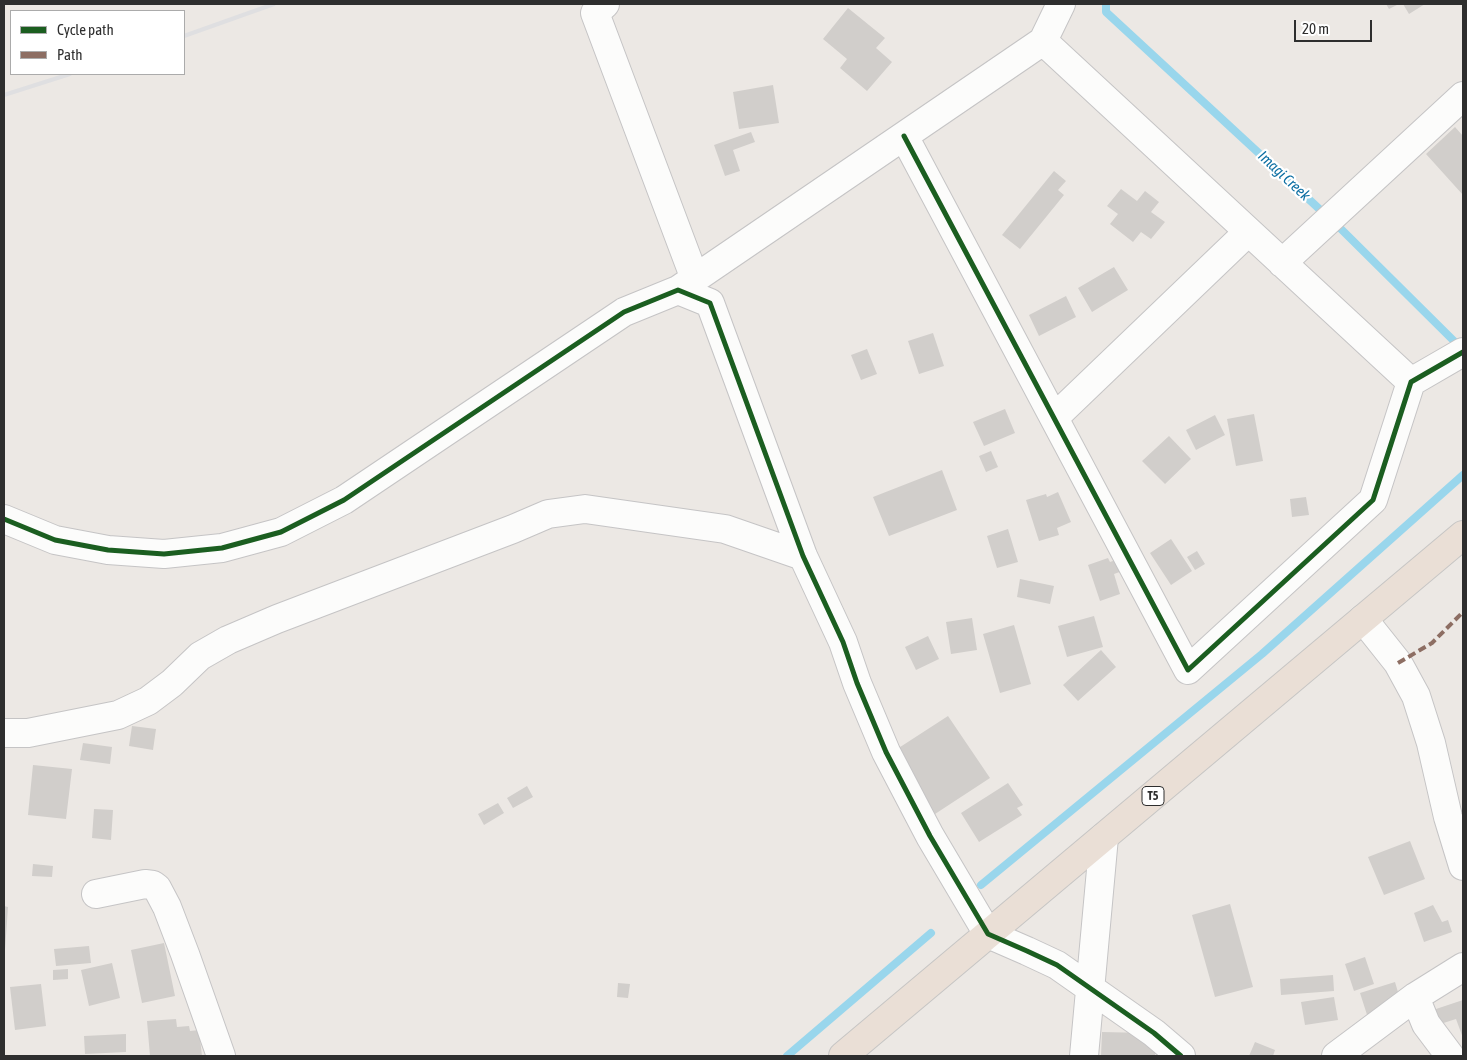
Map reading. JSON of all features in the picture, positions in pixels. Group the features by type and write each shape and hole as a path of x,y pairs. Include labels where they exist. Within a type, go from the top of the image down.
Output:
{"highway":[{"name":"T5","path":"842,1056 1463,535"}],"street":[{"path":"605,4 595,13 687,285 710,304 803,556 843,642 857,683 886,752 930,836 988,934 1028,950 1057,965 1090,990 1154,1033 1181,1056"},
{"path":"4,519 55,540 108,550 164,554 222,548 281,532 344,500 624,312 687,285 1043,41 1061,4"},
{"path":"1043,41 1411,382"},
{"path":"1282,262 1463,96"},
{"path":"904,136 1188,670 1373,500 1411,382 1463,352"},
{"path":"1054,418 1248,232"},
{"path":"4,733 28,733 118,715 148,701 172,683 200,656 228,640 278,619 513,530 548,514 585,509 725,530 803,556"},
{"path":"1363,619 1398,663 1416,696 1431,744 1448,817 1463,866"},
{"path":"1084,1056 1104,837"},
{"path":"96,894 145,884 153,885 157,888 167,907 221,1056"},
{"path":"1336,1056 1415,996 1463,967"},
{"path":"1415,996 1426,1024 1450,1056"}],"building":[{"path":"1386,4 1399,4 1389,9"},
{"path":"1403,4 1425,4 1409,14"},
{"path":"848,8 885,38 876,48 892,62 867,91 840,68 847,59 823,39"},
{"path":"773,85 779,123 739,129 733,92"},
{"path":"1455,127 1463,136 1463,195 1426,154"},
{"path":"751,132 755,142 733,150 740,171 725,176 714,145"},
{"path":"1054,171 1066,181 1058,190 1064,195 1020,249 1002,235"},
{"path":"1121,189 1137,201 1145,191 1159,202 1151,212 1165,222 1151,239 1141,232 1133,242 1110,224 1118,214 1107,206"},
{"path":"1114,267 1128,290 1092,312 1078,288"},
{"path":"1066,296 1076,317 1039,336 1029,315"},
{"path":"933,333 944,366 919,374 908,341"},
{"path":"867,349 877,374 861,380 851,355"},
{"path":"1005,409 1015,433 984,446 973,422"},
{"path":"1254,414 1263,461 1236,466 1227,419"},
{"path":"1215,415 1225,435 1196,450 1186,430"},
{"path":"1169,436 1191,459 1165,484 1142,461"},
{"path":"991,451 998,467 986,472 979,456"},
{"path":"942,470 957,510 889,536 873,497"},
{"path":"1058,492 1071,522 1057,528 1059,535 1039,541 1026,500 1046,494 1047,497"},
{"path":"1306,497 1309,515 1292,517 1290,499"},
{"path":"1008,529 1018,562 997,568 987,536"},
{"path":"1171,539 1192,571 1171,585 1150,553"},
{"path":"1197,551 1205,564 1195,570 1187,557"},
{"path":"1127,556 1131,568 1114,574 1120,594 1100,601 1088,565 1108,558 1110,562"},
{"path":"1020,579 1054,586 1050,604 1017,597"},
{"path":"1094,616 1103,647 1067,657 1058,626"},
{"path":"972,618 977,650 951,654 946,622"},
{"path":"1014,625 1031,684 1000,693 983,634"},
{"path":"928,636 939,659 916,670 905,647"},
{"path":"1101,650 1116,667 1078,701 1063,685"},
{"path":"948,716 990,778 935,814 894,751"},
{"path":"132,726 156,729 153,750 129,746"},
{"path":"83,743 112,747 110,764 80,760"},
{"path":"33,765 72,769 66,819 28,815"},
{"path":"1008,783 1023,805 1017,808 1022,815 979,842 961,813"},
{"path":"527,786 533,797 513,808 507,798"},
{"path":"498,803 504,813 484,825 478,814"},
{"path":"94,809 113,810 111,840 92,838"},
{"path":"1410,841 1425,879 1384,895 1368,857"},
{"path":"33,864 53,866 52,877 32,876"},
{"path":"1230,904 1253,987 1215,997 1192,915"},
{"path":"1433,905 1442,922 1448,920 1452,932 1424,942 1414,913"},
{"path":"4,906 8,907 5,950 4,950"},
{"path":"164,943 175,996 142,1003 131,950"},
{"path":"89,946 91,963 56,966 54,949"},
{"path":"1365,957 1374,984 1354,991 1345,964"},
{"path":"112,963 120,998 89,1006 81,970"},
{"path":"68,969 68,979 53,980 53,970"},
{"path":"1333,975 1334,991 1281,995 1280,979"},
{"path":"1395,982 1400,999 1369,1021 1360,993"},
{"path":"618,983 630,984 628,998 617,997"},
{"path":"41,984 46,1026 15,1030 10,987"},
{"path":"1334,997 1338,1020 1305,1025 1301,1002"},
{"path":"1463,1000 1463,1038 1456,1019 1434,1026 1430,1011"},
{"path":"176,1019 177,1027 189,1026 190,1031 199,1030 202,1056 150,1056 147,1021"},
{"path":"1102,1032 1146,1033 1155,1040 1155,1056 1101,1056"},
{"path":"126,1034 126,1052 85,1054 84,1036"},
{"path":"1255,1042 1275,1050 1273,1056 1249,1056"}],"waterway":[{"name":"Imagi Creek","path":"1106,4 1106,12 1341,229 1461,348"},
{"path":"981,885 1262,654 1463,475"},
{"path":"787,1056 931,933"}],"railway":[{"path":"185,36 274,4"},
{"path":"4,95 67,75"}],"marked path":[{"path":"1398,663 1432,643 1463,612"}],"cycle path":[{"path":"904,136 1188,670 1373,500 1411,382 1463,352"},
{"path":"4,519 55,540 108,550 164,554 222,548 281,532 344,500 624,312 678,290 710,303 803,556 843,642 857,683 886,752 930,836 988,934 1057,965 1154,1033 1181,1056"}]}
